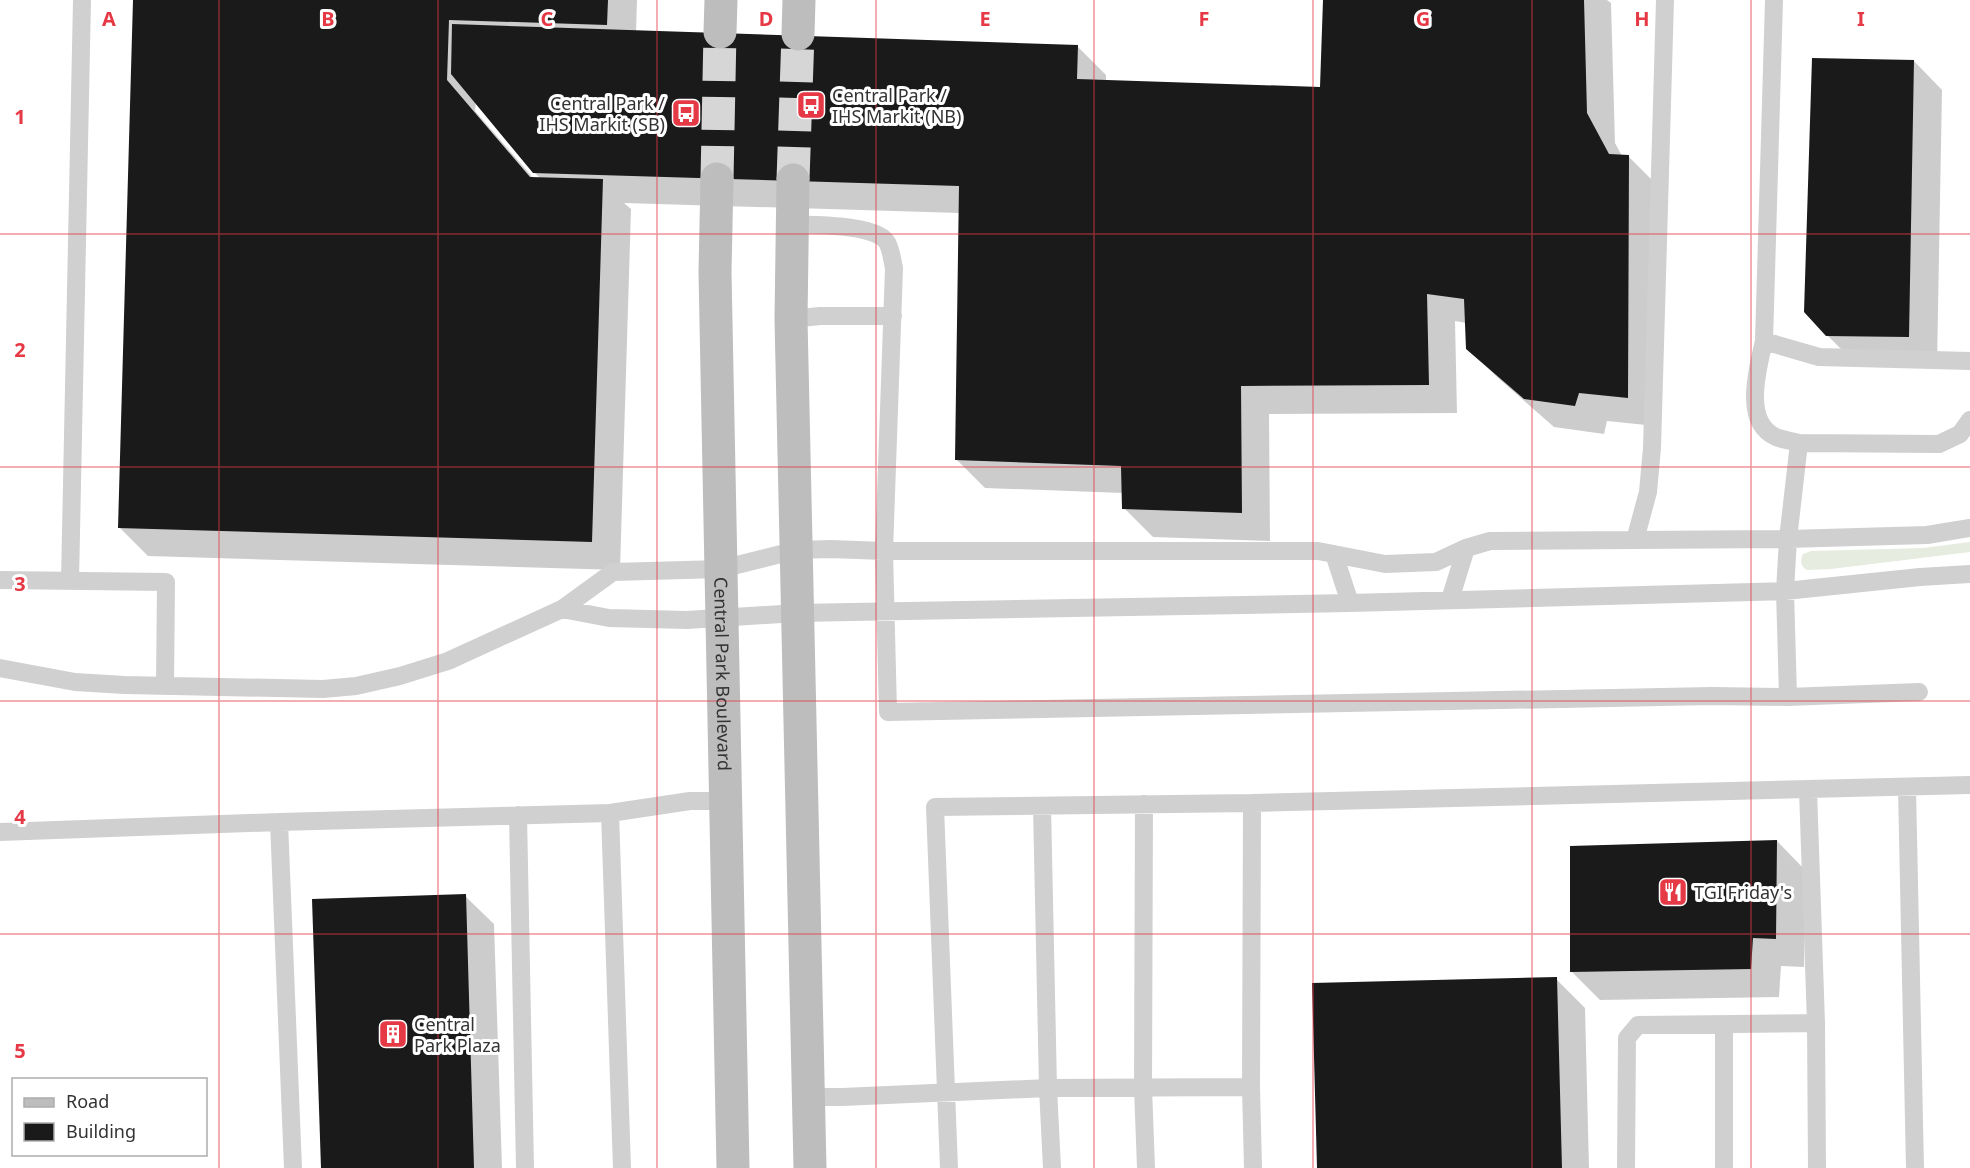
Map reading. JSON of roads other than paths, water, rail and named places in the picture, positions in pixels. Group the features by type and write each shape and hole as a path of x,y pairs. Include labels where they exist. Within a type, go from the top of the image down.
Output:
{"street":[{"path":"720,32 721,0"},
{"path":"798,34 799,0"},
{"name":"Central Park Boulevard","path":"717,179 715,272 733,1168"},
{"path":"793,180 791,319 810,1168"}],"lane":[{"path":"70,581 82,0"},
{"path":"1635,540 1648,492 1652,448 1665,0"},
{"path":"1774,0 1764,341 1758,367 1756,412 1764,428 1775,437 1799,443 1939,444 1960,434 1970,420"},
{"path":"792,225 819,224 878,233 888,242 894,268 884,551 888,712 1712,696 1788,697 1919,692"},
{"path":"791,319 820,316 893,316"},
{"path":"1764,341 1819,357 1970,361"},
{"path":"1788,697 1785,591 1788,539 1799,443"},
{"path":"0,668 75,682 165,686 323,688 356,686 400,676 448,661 562,609 613,572 721,569 796,550 1318,551 1385,564 1436,562 1466,548 1490,541 1788,539 1927,535 1970,528"},
{"path":"1450,600 1466,548"},
{"path":"1334,554 1350,603"},
{"path":"562,609 609,618 687,620 797,612 1350,603 1785,591 1970,574"},
{"path":"0,580 166,582 165,686"},
{"path":"949,1168 935,807 1252,803 1970,785"},
{"path":"1907,788 1915,1168"},
{"path":"1808,790 1816,1023 1817,1168"},
{"path":"0,832 610,813 690,801 725,801"},
{"path":"1252,803 1253,1168"},
{"path":"1144,804 1143,1088 1146,1168"},
{"path":"1042,806 1052,1168"},
{"path":"610,813 622,1168"},
{"path":"518,815 525,1168"},
{"path":"279,822 293,1168"},
{"path":"1626,1168 1627,1038 1638,1025 1816,1023"},
{"path":"1724,1025 1724,1168"},
{"path":"808,1097 1048,1088 1251,1087"}],"tunnel":[{"path":"717,179 720,32"},
{"path":"793,180 798,34"}],"place":[{"name":"Central Park / IHS Markit (NB)","path":"811,105"},
{"name":"Central Park / IHS Markit (SB)","path":"686,113"},
{"name":"TGI Friday's","path":"1673,892"},
{"name":"Central Park Plaza","path":"393,1034"}]}
